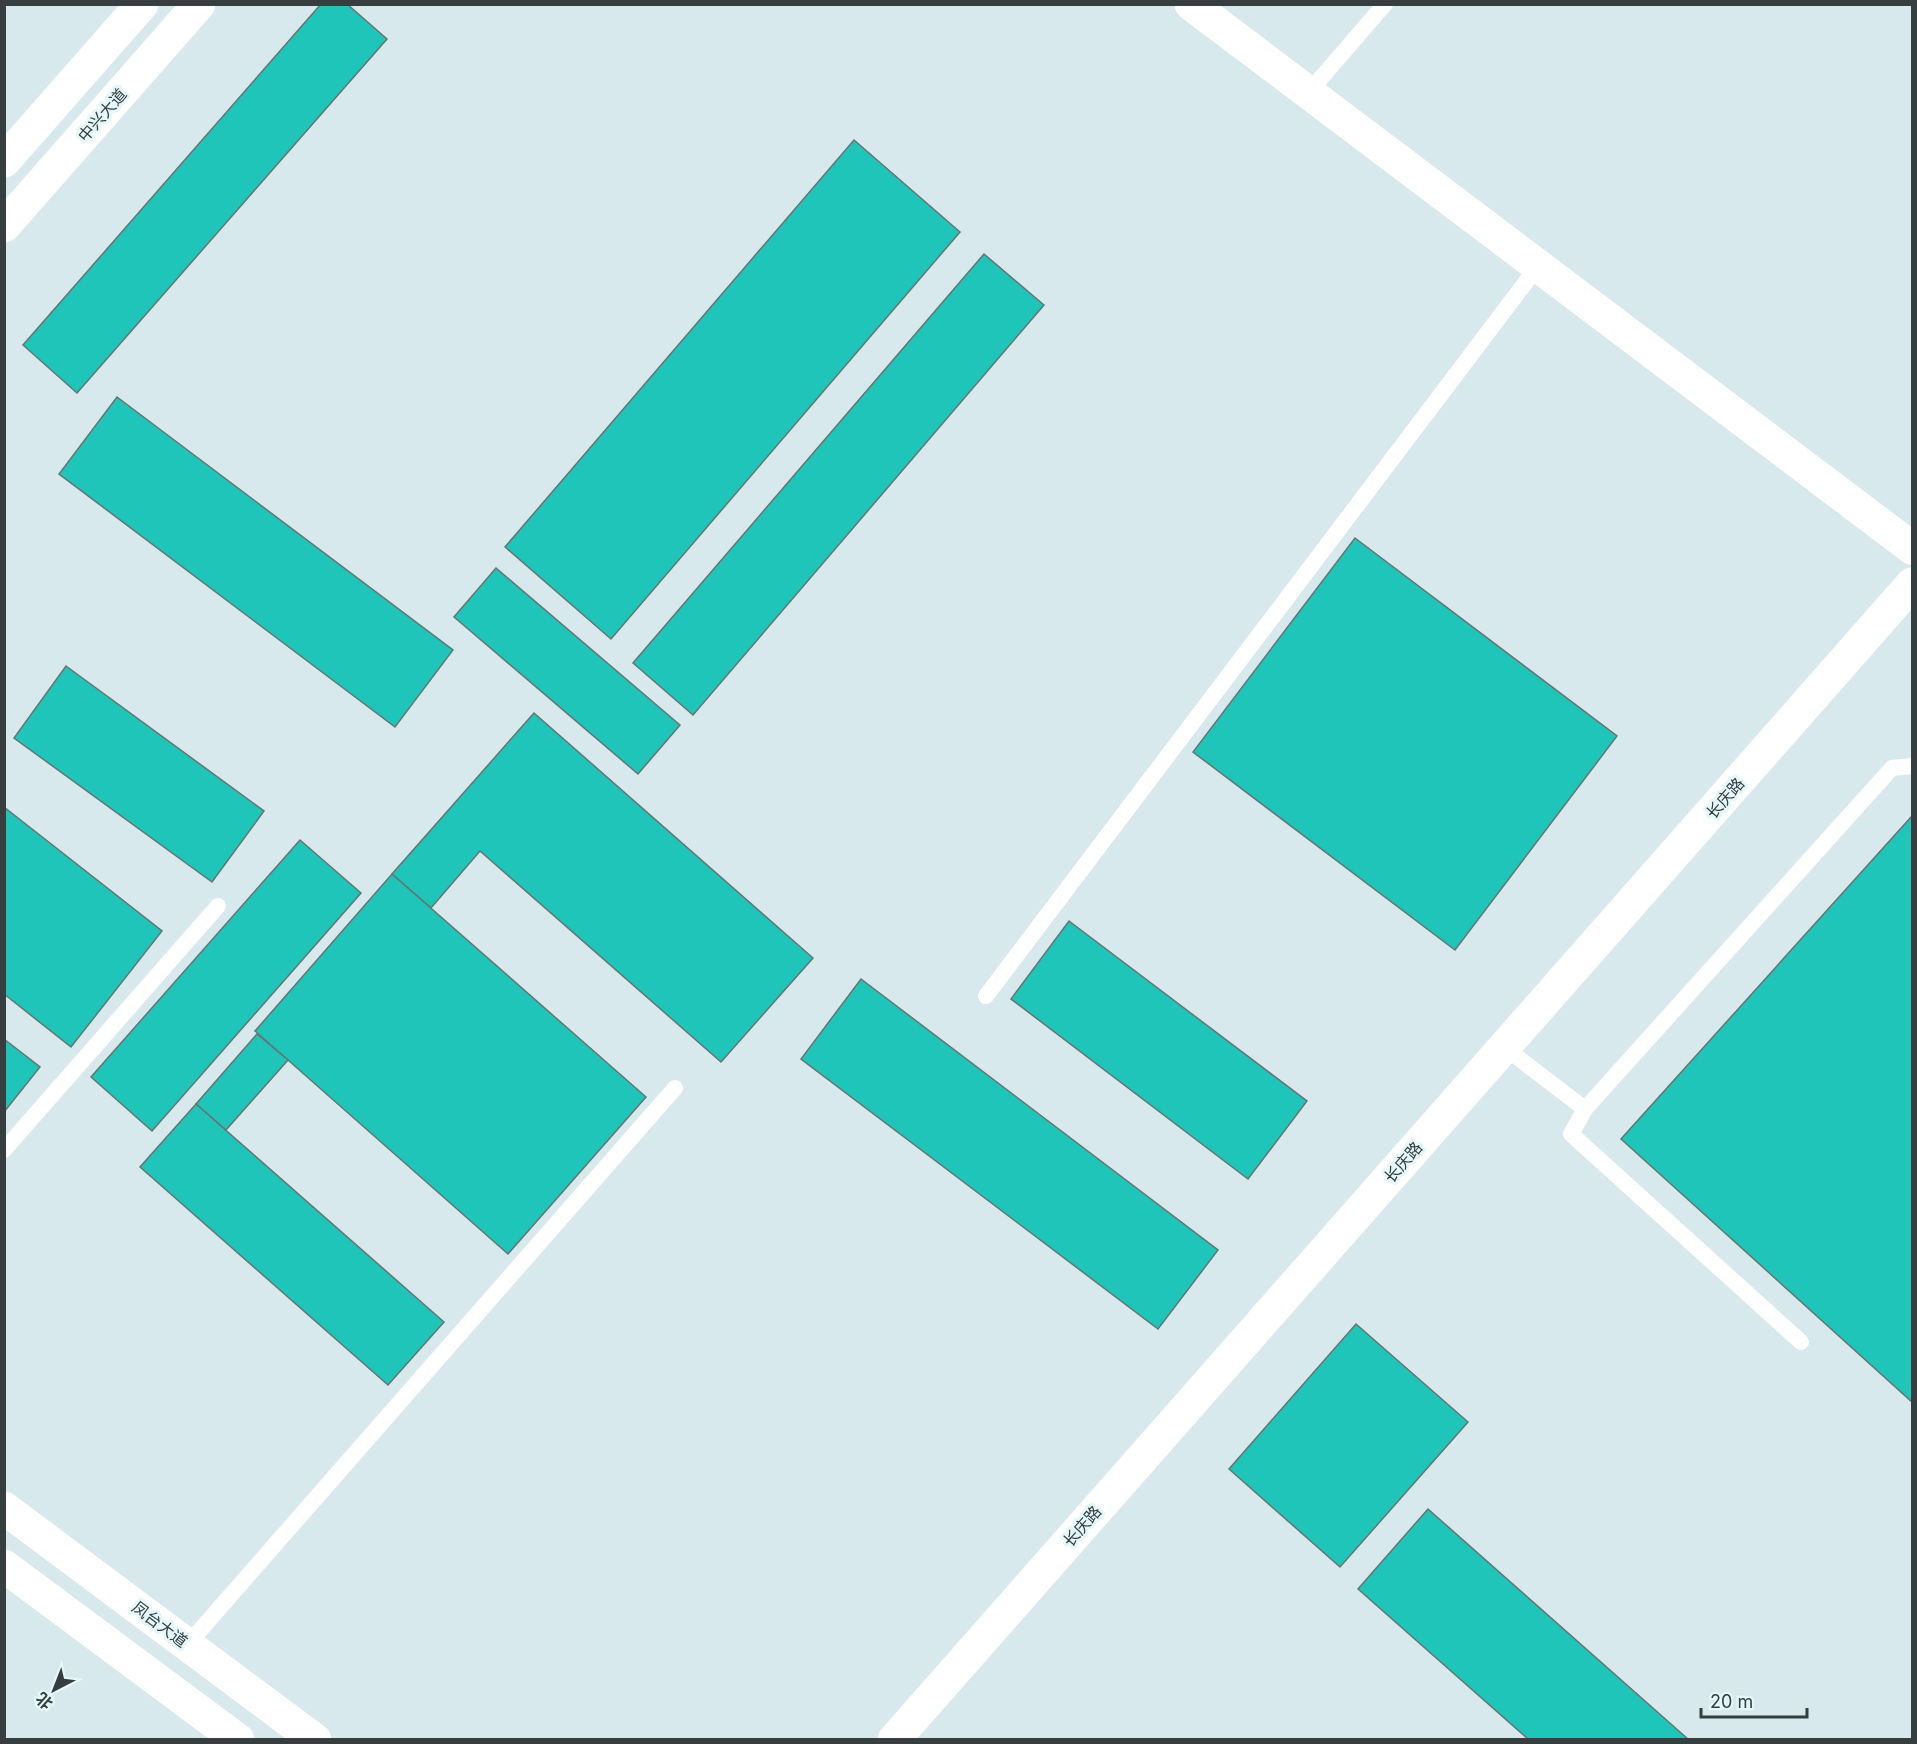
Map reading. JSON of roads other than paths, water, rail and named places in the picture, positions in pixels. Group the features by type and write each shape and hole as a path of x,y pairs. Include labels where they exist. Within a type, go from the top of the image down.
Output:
{"street":[{"path":"4,161 142,4"},
{"name":"中兴大道","path":"4,226 200,4"},
{"path":"1191,4 1912,548"},
{"name":"长庆路","path":"894,1740 1912,584"},
{"name":"凤台大道","path":"4,1508 315,1740"},
{"path":"4,1566 238,1740"}],"lane":[{"path":"1308,93 1385,4"},
{"path":"986,996 1538,266"},
{"path":"1801,1342 1571,1134 1584,1109 1892,768 1912,766"},
{"path":"4,1150 218,906"},
{"path":"1504,1047 1584,1109"},
{"path":"188,1644 675,1088"}]}
